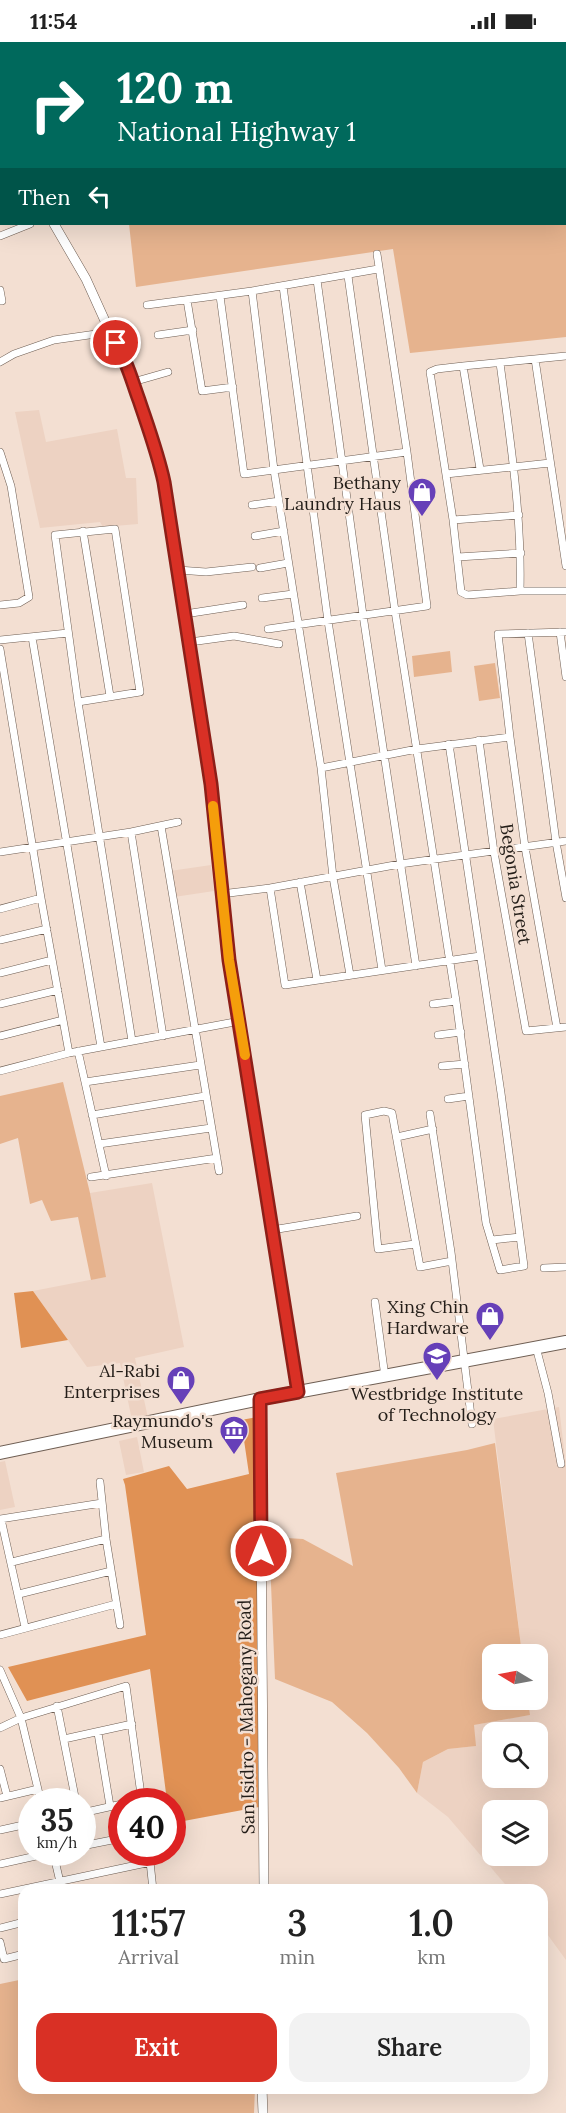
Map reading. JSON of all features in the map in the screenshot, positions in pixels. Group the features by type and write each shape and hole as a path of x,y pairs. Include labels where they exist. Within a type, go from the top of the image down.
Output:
{"highway":[{"path":"0,1454 260,1399 566,1342"}],"street":[{"path":"0,236 28,225"},
{"path":"55,225 86,279 110,332 123,354 159,460 190,642 213,801 229,960 298,1392"},
{"path":"268,629 427,606 407,452 377,254"},
{"path":"147,305 220,296 348,276 378,269"},
{"path":"348,276 456,1001 486,1223 500,1270 524,1266 467,856 449,744"},
{"path":"317,280 363,615 416,966"},
{"path":"283,286 328,621 382,970"},
{"path":"0,290 2,301 0,301"},
{"path":"252,291 274,470 321,768 333,877 350,975"},
{"path":"220,296 244,474 407,452"},
{"path":"187,300 202,391 232,387"},
{"path":"158,335 193,330"},
{"path":"0,362 14,354 54,340 110,332"},
{"path":"566,356 437,369 430,372 453,520 461,592 467,595 520,591 566,591"},
{"path":"535,359 566,566"},
{"path":"500,363 519,515 520,591"},
{"path":"463,366 480,469"},
{"path":"133,382 168,372"},
{"path":"0,452 11,486 29,597 19,603 0,605"},
{"path":"446,474 550,463"},
{"path":"252,505 279,501"},
{"path":"453,520 519,515"},
{"path":"78,702 140,692 115,529 55,535 78,702 132,1041"},
{"path":"83,531 110,696"},
{"path":"255,536 284,531"},
{"path":"458,557 521,553"},
{"path":"178,570 206,572 288,563"},
{"path":"262,598 293,594"},
{"path":"185,614 243,605"},
{"path":"566,677 563,632 498,634 525,847 557,1028 566,1027"},
{"path":"0,640 68,633"},
{"path":"528,633 556,842 566,898"},
{"path":"190,642 234,636 279,644"},
{"path":"32,637 101,1047"},
{"path":"0,649 69,1053"},
{"path":"321,768 417,749 510,737"},
{"name":"Begonia Street","path":"479,740 494,852 526,1031 557,1028"},
{"path":"0,852 131,832 178,822"},
{"path":"161,826 219,1171"},
{"path":"131,832 162,1036"},
{"path":"221,894 270,888 400,864 566,841"},
{"path":"300,882 317,980"},
{"path":"270,888 285,985 480,956"},
{"path":"0,909 41,898"},
{"path":"0,940 47,929"},
{"path":"0,973 52,960"},
{"path":"0,1005 58,990"},
{"path":"433,1004 456,1001"},
{"path":"0,1036 63,1020"},
{"path":"0,1071 78,1051 240,1021"},
{"path":"438,1035 460,1032"},
{"path":"78,1051 106,1176"},
{"path":"442,1066 465,1064"},
{"path":"85,1082 200,1065"},
{"path":"92,1115 205,1096"},
{"path":"448,1099 469,1096"},
{"path":"415,1244 378,1249 365,1115 384,1111 392,1113 420,1268 452,1262"},
{"path":"430,1114 452,1262 472,1424"},
{"path":"99,1144 211,1128"},
{"path":"397,1137 433,1129"},
{"path":"91,1177 217,1158"},
{"path":"272,1230 357,1216"},
{"path":"492,1240 520,1237"},
{"path":"544,1268 566,1266"},
{"path":"375,1302 385,1377"},
{"path":"536,1347 548,1393 561,1464"},
{"name":"San Isidro - Mahogany Road","path":"260,1399 264,1884"},
{"path":"100,1482 106,1539 120,1625"},
{"path":"25,1627 12,1562 0,1519 102,1503"},
{"path":"12,1562 106,1539"},
{"path":"19,1594 111,1571"},
{"path":"0,1635 116,1604"},
{"path":"0,1670 21,1718 38,1788"},
{"path":"0,1728 21,1718 126,1686 139,1788"},
{"path":"57,1706 73,1788"},
{"path":"64,1739 132,1724"},
{"path":"98,1733 108,1794"},
{"path":"0,1769 4,1797"},
{"path":"0,1830 18,1826"},
{"path":"0,1864 18,1860"},
{"path":"56,1866 60,1882"},
{"path":"50,1884 133,1866"},
{"path":"151,1866 153,1884"},
{"path":"0,1894 18,1890"},
{"path":"0,1928 18,1924"},
{"path":"0,1942 4,1959 18,1956"},
{"path":"262,2094 263,2113"}],"shaded area":[{"path":"129,225 566,225 566,337 410,353 393,249 136,287"},
{"path":"39,410 46,442 117,429 126,478 136,478 138,524 103,527 100,522 40,528 15,412"},
{"path":"450,651 452,672 414,677 412,656"},
{"path":"495,663 500,698 479,701 474,666"},
{"path":"211,865 214,891 174,897 170,871"},
{"path":"63,1082 90,1193 106,1277 91,1280 78,1217 51,1221 42,1200 30,1204 18,1138 0,1144 0,1096"},
{"path":"152,1183 184,1347 135,1358 148,1418 132,1420 120,1363 87,1367 33,1291 105,1277 90,1193"},
{"path":"33,1291 68,1340 21,1348 14,1293"},
{"path":"559,1407 566,1466 566,1960 548,1935 548,1884 505,1884 490,1866 548,1866 548,1800 482,1800 482,1857 448,1817 417,1793 423,1762 448,1749 475,1746 473,1725 482,1723 482,1788 548,1788 548,1722 490,1722 530,1715 529,1710 548,1710 548,1644 521,1644 493,1419"},
{"path":"257,1417 259,1807 186,1821 186,1788 165,1788 150,1669 27,1701 8,1667 146,1635 123,1479 169,1466 187,1489 249,1474 241,1420"},
{"path":"137,1437 144,1472 126,1475 119,1441"},
{"path":"495,1443 521,1644 482,1644 482,1710 529,1710 530,1715 474,1725 476,1746 448,1749 423,1762 417,1793 399,1768 367,1733 332,1702 275,1679 269,1537 303,1539 353,1566 336,1473"},
{"path":"5,1461 15,1507 0,1510 0,1462"},
{"path":"18,1980 18,2094 255,2094 254,2113 0,2113 0,1984"}],"slow traffic":[{"path":"213,806 229,960 245,1055"}],"place":[{"name":"Bethany Laundry Haus","path":"422,518"},
{"name":"Xing Chin Hardware","path":"490,1342"},
{"name":"Westbridge Institute of Technology","path":"437,1382"},
{"name":"Al-Rabi Enterprises","path":"181,1406"},
{"name":"Raymundo's Museum","path":"234,1456"}],"route":[{"path":"116,343 123,354 159,460 164,482 211,784 229,960 298,1392 260,1399 261,1551"}]}
